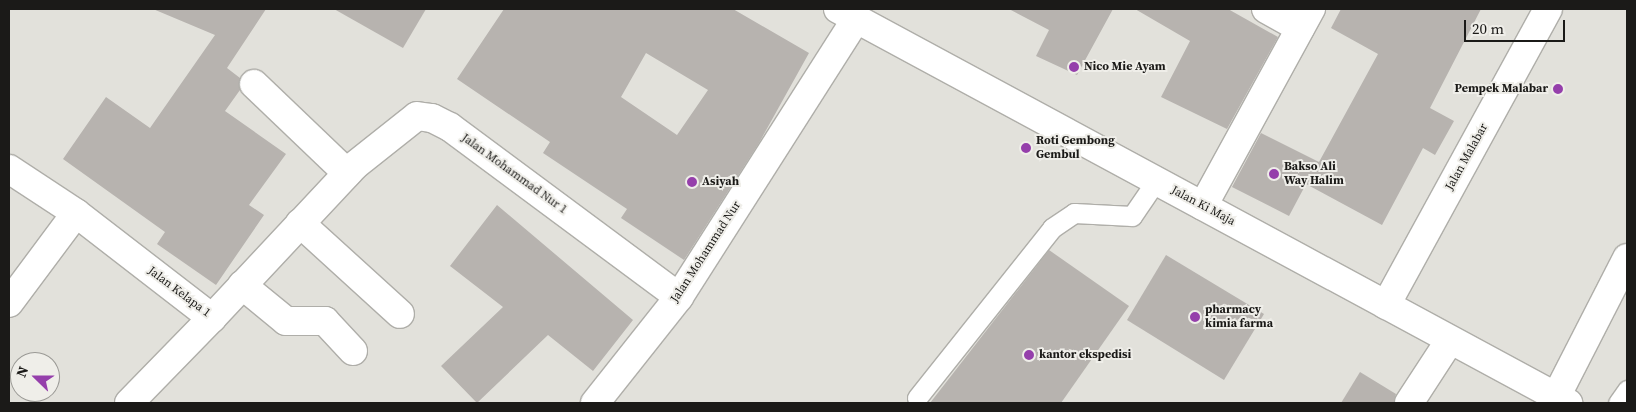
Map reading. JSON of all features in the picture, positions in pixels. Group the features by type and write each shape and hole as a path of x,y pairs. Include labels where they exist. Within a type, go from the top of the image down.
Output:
{"street":[{"path":"1203,206 1305,18 1266,9"},
{"name":"Jalan Malabar","path":"1386,305 1548,9"},
{"name":"Jalan Ki Maja","path":"847,14 1562,400"},
{"name":"Jalan Mohammad Nur","path":"595,403 679,297 847,14"},
{"path":"254,84 347,173"},
{"name":"Jalan Mohammad Nur 1","path":"347,173 417,116 432,118 450,127 679,297"},
{"name":"Jalan Kelapa 1","path":"9,169 76,213 212,318 347,173"},
{"path":"9,303 76,213"},
{"path":"300,223 400,314"},
{"path":"1562,400 1627,258"},
{"path":"242,285 286,321 325,321 353,351"},
{"path":"129,403 212,318"},
{"path":"1408,403 1450,340"}],"lane":[{"path":"917,398 1052,228 1074,213 1132,216 1156,181"},
{"path":"1618,403 1627,390"}],"building":[{"path":"153,9 266,9 227,68 240,78 240,90 225,111 286,154 249,205 264,215 216,285 157,244 165,232 63,159 106,97 150,128 215,35"},
{"path":"334,9 426,9 403,48"},
{"path":"504,9 733,9 809,53 759,143 684,260 621,218 627,209 543,153 550,142 457,79","holes":["646,53 708,90 677,135 621,97"]},
{"path":"1009,9 1113,9 1077,75 1036,56 1049,30"},
{"path":"1135,9 1228,9 1278,37 1227,129 1161,97 1190,41"},
{"path":"1341,9 1481,9 1430,108 1454,121 1435,155 1423,148 1382,225 1306,184 1289,216 1232,187 1261,133 1319,162 1378,54 1331,28"},
{"path":"497,205 633,320 593,371 548,335 477,403 441,366 503,307 450,266"},
{"name":"kantor ekspedisi","path":"1049,250 1129,306 1061,403 930,403"},
{"name":"pharmacy kimia farma","path":"1166,255 1264,314 1224,380 1127,320"},
{"path":"1360,372 1396,394 1394,403 1341,403"}],"place":[{"name":"Nico Mie Ayam","path":"1074,67"},
{"name":"Pempek Malabar","path":"1558,89"},
{"name":"Roti Gembong Gembul","path":"1026,148"},
{"name":"Bakso Ali Way Halim","path":"1274,174"},
{"name":"Asiyah","path":"692,182"},
{"name":"pharmacy kimia farma","path":"1195,317"},
{"name":"kantor ekspedisi","path":"1029,355"}]}
